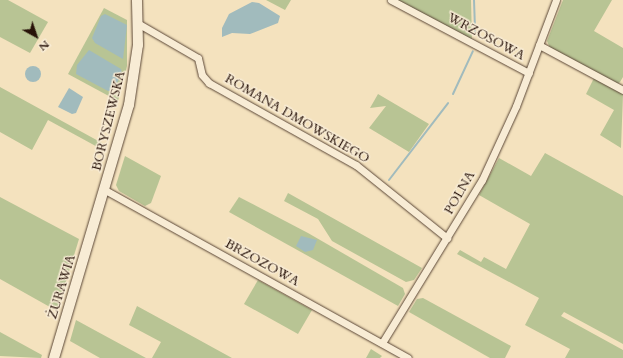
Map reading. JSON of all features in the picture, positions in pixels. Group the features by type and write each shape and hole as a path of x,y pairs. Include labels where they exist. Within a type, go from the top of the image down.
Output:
{"main road":[{"name":"BORYSZEWSKA","path":"95,223 131,99 139,24 136,0"},
{"name":"ŻURAWIA","path":"54,358 95,223"}],"street":[{"name":"WRZOSOWA","path":"391,0 529,73"},
{"name":"POLNA","path":"382,343 482,180 529,73 556,0"},
{"name":"ROMANA DMOWSKIEGO","path":"139,24 198,58 202,75 209,83 356,166 447,238"},
{"path":"539,45 623,90"},
{"name":"BRZOZOWA","path":"105,190 408,358"}],"green space":[{"path":"0,0 8,0 48,22 30,53 0,37"},
{"path":"266,0 291,0 285,10"},
{"path":"396,0 471,0 472,41"},
{"path":"563,0 612,0 594,31 623,48 623,77 620,82 617,84 550,48 547,41"},
{"path":"104,8 127,20 127,66 118,101 68,74"},
{"path":"594,78 623,94 621,148 600,135 614,110 586,94"},
{"path":"0,87 102,143 103,150 48,120 32,150 0,132"},
{"path":"378,94 429,124 409,152 369,128 386,106 370,108"},
{"path":"545,153 623,196 623,344 564,312 561,316 623,350 623,358 565,358 570,349 525,325 539,298 457,254 460,250 481,262 484,257 506,269 530,224 479,195 499,158 531,176"},
{"path":"125,156 161,176 151,203 145,206 119,191 116,185"},
{"path":"288,193 422,268 414,280 406,282 332,241 318,219 284,201"},
{"path":"0,197 79,239 57,311 0,279"},
{"path":"239,197 308,233 403,288 405,294 398,306 229,212"},
{"path":"258,280 312,310 298,334 244,304"},
{"path":"423,298 511,346 505,358 490,358 409,312 417,299"},
{"path":"137,306 232,358 152,358 161,342 129,325"},
{"path":"76,320 146,358 100,358 70,341"},
{"path":"0,332 42,355 41,358 0,356"},
{"path":"371,349 382,356 380,358 366,358"}],"water":[{"path":"252,2 259,3 280,16 278,23 250,34 232,33 222,37 222,28 229,14"},
{"path":"105,14 127,25 123,59 95,43 92,38 101,16"},
{"path":"89,50 121,69 122,74 112,91 108,91 76,74 77,65"},
{"path":"33,66 39,68 41,74 39,80 33,82 27,80 25,74 27,68"},
{"path":"69,88 83,97 76,113 72,114 58,107"},
{"path":"301,236 317,240 313,250 305,252 296,246"}],"waterway":[{"path":"474,0 475,34"},
{"path":"453,94 473,51"},
{"path":"389,180 448,103"}]}
